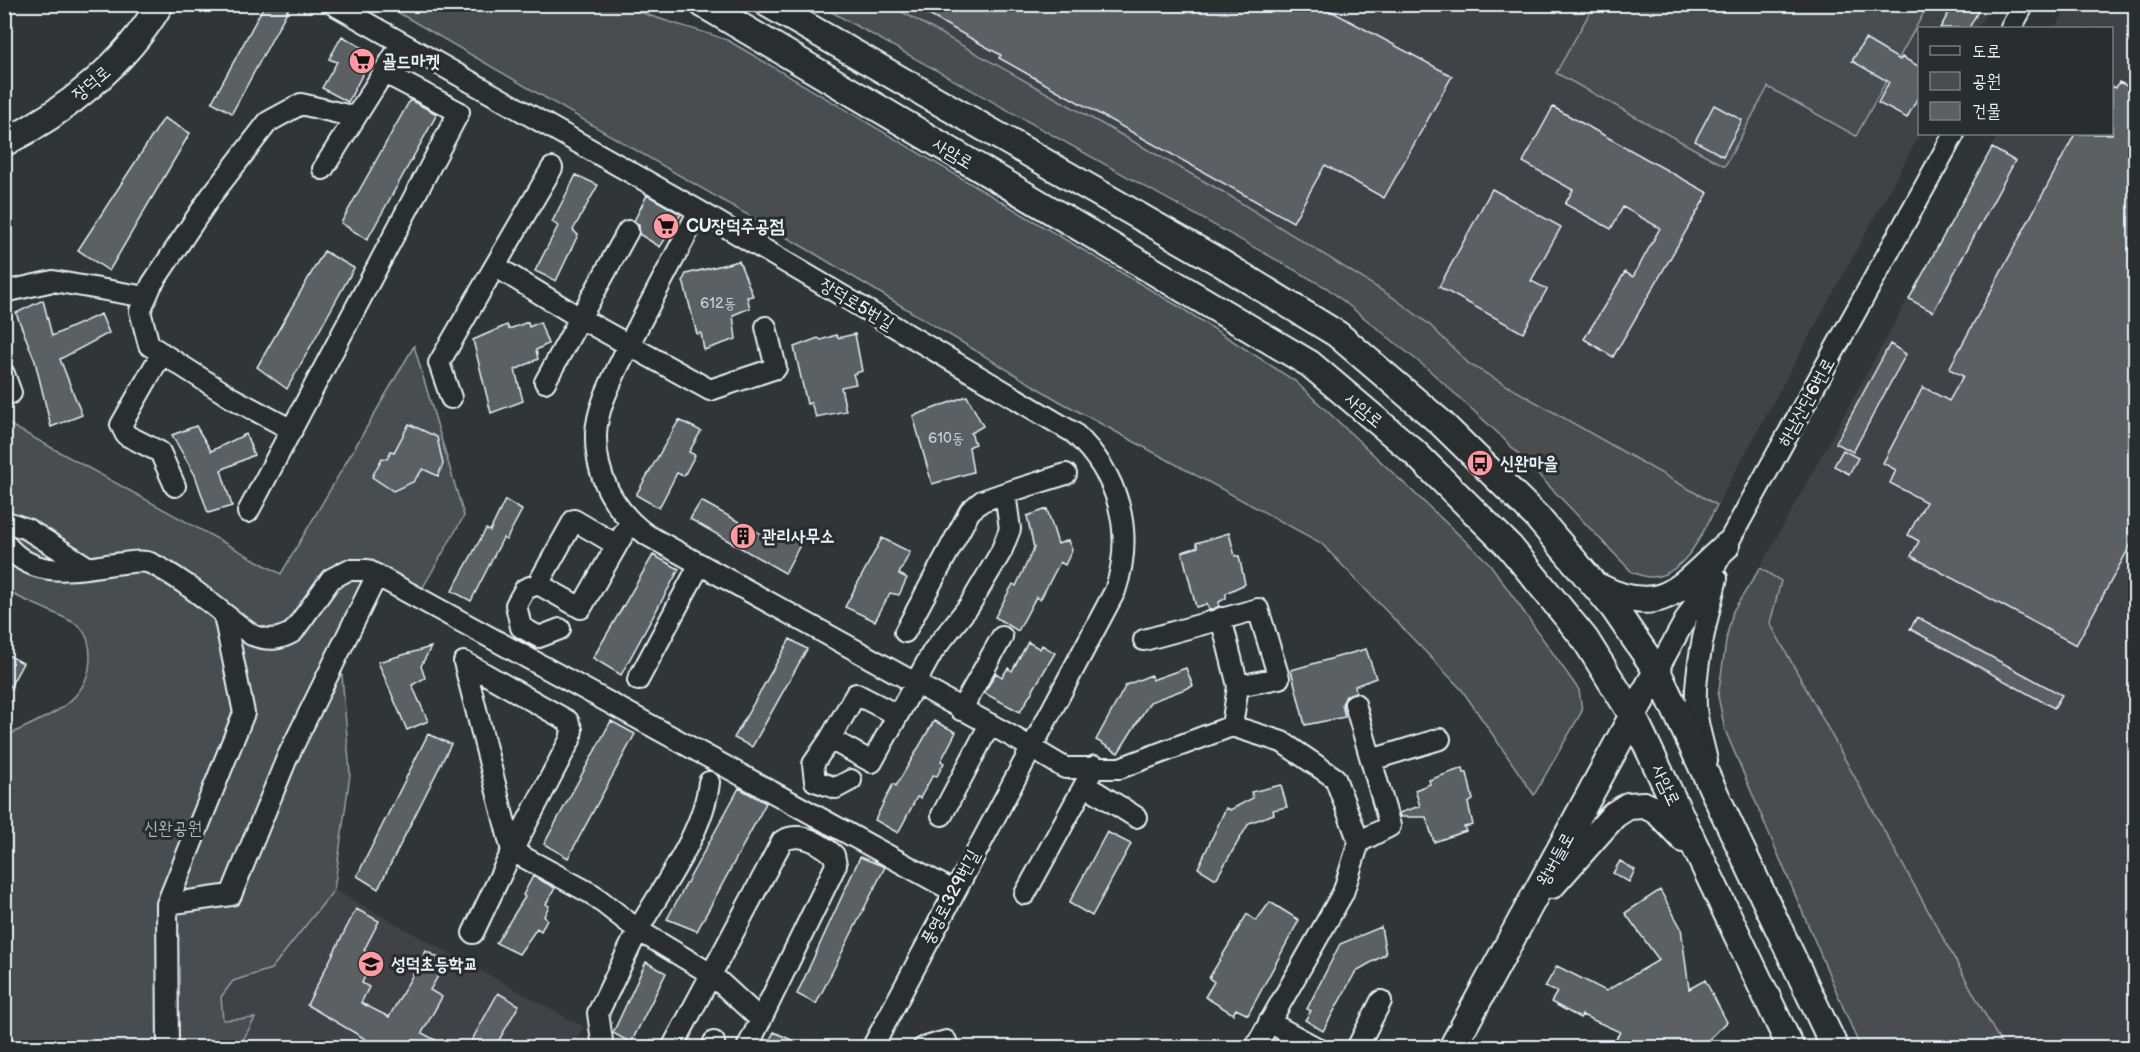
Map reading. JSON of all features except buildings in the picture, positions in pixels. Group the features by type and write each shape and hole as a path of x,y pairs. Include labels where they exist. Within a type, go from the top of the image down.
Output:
{"main road":[{"name":"장덕로","path":"4,143 51,115 92,83 138,37 160,4"},
{"name":"사암로","path":"703,4 1310,364 1414,452 1510,547 1585,639 1633,716 1791,1047"},
{"name":"사암로","path":"768,4 1211,258 1337,334 1440,422 1537,517 1593,584 1657,671 1835,1047"},
{"path":"1593,584 1623,599 1659,599 1677,591 1726,546"},
{"name":"왕버들로","path":"1452,1047 1657,671"},
{"path":"1522,919 1614,815 1628,806 1644,805 1657,811 1698,853"}],"street":[{"name":"장덕로5번길","path":"333,4 699,211 1074,433 1096,455 1118,496 1123,515 1122,571 1114,591 1030,747"},
{"path":"2012,27 2025,4"},
{"path":"323,169 402,43"},
{"path":"248,512 459,112 383,72"},
{"path":"292,430 232,398 149,345 140,311 146,297 211,196 268,122 301,104 355,117"},
{"name":"하남산단6번로","path":"1657,671 1952,135"},
{"path":"451,398 439,363 552,168"},
{"path":"699,211 628,344 607,390 596,432 603,481 630,523 1065,768 1095,766 1120,768 1232,726 1282,742 1335,778 1359,842 1343,893 1255,1047"},
{"path":"544,382 628,231"},
{"path":"495,266 580,318 710,390 776,368 766,327"},
{"path":"4,292 53,281 146,297"},
{"path":"162,353 121,425 126,435 160,452 175,486"},
{"path":"4,374 11,393"},
{"path":"905,632 970,511 981,501 1066,474"},
{"path":"830,739 872,762 941,638 969,606 1008,538 1010,529 1005,492"},
{"path":"560,629 539,637 520,627 516,605 525,589 538,584 574,520 617,545"},
{"path":"4,521 27,529 86,566"},
{"path":"538,584 581,608 630,523"},
{"path":"4,542 21,559 43,569 63,572 86,566 148,562 252,636 266,641 284,637 293,632 331,579 348,570 367,570 953,891"},
{"path":"1714,790 1696,714 1697,690 1705,625 1726,546"},
{"path":"638,680 700,564"},
{"path":"167,904 231,895 286,758 377,575"},
{"path":"1144,640 1258,609 1278,678 1238,686"},
{"path":"168,1047 167,904 244,713 224,615"},
{"path":"1221,618 1238,686 1232,726"},
{"path":"962,710 1002,637"},
{"path":"473,933 512,851 570,740 572,730 568,721 464,662 512,851 592,894 638,930 711,974 761,1020"},
{"path":"851,780 836,788 815,781 813,764 856,694 897,715"},
{"path":"1355,704 1390,826 1359,842"},
{"path":"942,815 990,724"},
{"path":"1371,760 1440,739"},
{"name":"풍영로329번길","path":"872,1047 1030,747"},
{"path":"1024,894 1095,766"},
{"path":"603,1047 598,1013 638,930 697,827 707,797 709,782"},
{"path":"1085,785 1136,816"},
{"path":"672,1047 782,841 795,835 804,837 834,855 836,865 747,1047"},
{"path":"1357,1047 1382,1001"},
{"path":"1269,1022 1317,1047"},
{"path":"923,1047 946,1041"}],"shaded area":[{"path":"890,5 1991,5 1979,27 1918,27 1919,135 1717,505 1469,364 1430,325 1394,298 1226,193"},
{"path":"2068,5 2135,5 2135,1047 2003,1047 1770,623 1781,582 1760,568 1997,135 2113,135 2113,27 2056,27"},
{"name":"성덕초등학교","path":"334,890 584,1027 572,1047 239,1047 249,1029 241,1020 222,1020 219,1008 221,997 233,981 271,969"}],"green space":[{"path":"385,5 623,5 729,41 1183,309 1295,381 1490,564 1579,690 1582,711 1534,795 1462,690 1321,543 1059,401 812,252"},
{"path":"819,5 890,5 1225,193 1394,298 1430,325 1469,364 1717,505 1699,539 1683,561 1662,575 1648,577 1632,572 1500,435 1429,370 1327,288"},
{"path":"1594,5 1928,5 1856,136 1768,87 1725,166 1556,73"},
{"name":"신완공원","path":"414,346 464,516 422,589 384,588 351,634 341,662 350,774 334,890 271,969 233,981 221,997 223,1020 255,1018 239,1047 5,1047 5,737 47,716 72,699 82,688 88,674 90,649 80,627 66,618 5,590 5,422 281,574"},
{"path":"1760,568 1781,581 1770,623 2003,1047 1860,1047 1725,730 1718,696 1727,635 1733,611"}],"place":[{"name":"골드마켓","path":"362,61"},
{"name":"CU장덕주공점","path":"666,226"},
{"name":"신완마을","path":"1480,463"},
{"name":"관리사무소","path":"743,536"},
{"name":"성덕초등학교","path":"371,964"}]}
